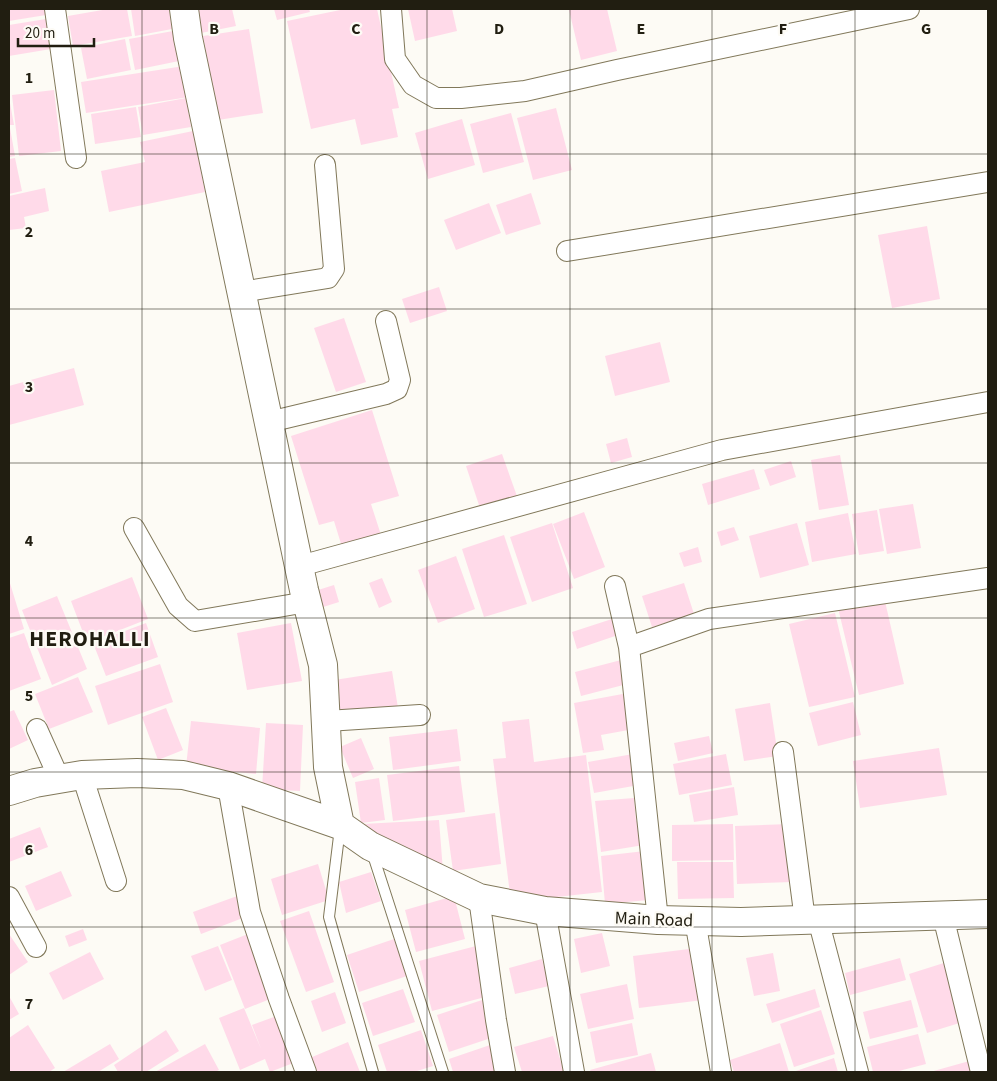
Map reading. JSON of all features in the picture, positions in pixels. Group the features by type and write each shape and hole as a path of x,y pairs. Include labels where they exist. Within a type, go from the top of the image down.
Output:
{"main road":[{"path":"184,9 188,38 241,292 307,602 323,665 328,767 340,825"},
{"name":"Main Road","path":"9,791 36,783 70,777 137,773 183,775 228,786 340,825 370,846 479,898 545,911 658,920 741,922 988,914"}],"street":[{"path":"55,9 76,158"},
{"path":"391,9 395,59 413,85 436,98 461,98 525,91 909,9"},
{"path":"241,292 328,278 334,269 325,165"},
{"path":"568,251 988,182"},
{"path":"269,422 386,394 397,389 400,380 386,321"},
{"path":"300,566 722,450 988,402"},
{"path":"134,528 178,606 195,622 307,602"},
{"path":"629,647 709,619 988,578"},
{"path":"615,586 629,647 658,920"},
{"path":"327,721 420,715"},
{"path":"37,728 70,777 116,881"},
{"path":"783,752 811,920 858,1072"},
{"path":"228,786 250,912 306,1072"},
{"path":"9,896 36,947"},
{"path":"479,898 505,1072"},
{"path":"545,911 574,1072"},
{"path":"943,916 981,1072"},
{"path":"695,920 721,1072"}],"lane":[{"path":"340,825 329,917 373,1072"},
{"path":"370,846 443,1072"}],"building":[{"path":"9,9 45,9 46,15 9,21"},
{"path":"108,9 127,9 132,36 73,46 68,16"},
{"path":"131,9 169,9 172,29 135,36"},
{"path":"196,9 232,9 236,26 201,33"},
{"path":"274,9 309,9 310,12 277,20"},
{"path":"345,9 377,9 399,108 392,109 398,137 361,145 355,119 311,129 287,21"},
{"path":"408,9 452,9 457,31 415,41"},
{"path":"607,9 617,51 581,60 569,10"},
{"path":"46,19 51,49 9,56 9,25"},
{"path":"249,29 263,113 218,120 203,36"},
{"path":"173,31 179,61 135,70 129,39"},
{"path":"125,39 131,70 87,79 81,48"},
{"path":"184,66 189,97 86,113 81,82"},
{"path":"54,90 61,151 19,156 12,95"},
{"path":"186,98 191,127 143,135 138,107"},
{"path":"10,103 14,125 9,125"},
{"path":"136,107 141,137 95,144 91,114"},
{"path":"556,108 572,170 533,180 517,118"},
{"path":"511,113 524,162 483,173 470,124"},
{"path":"462,119 475,165 428,179 415,133"},
{"path":"9,128 15,156 9,157"},
{"path":"193,131 205,192 109,212 101,171 145,162 140,142"},
{"path":"15,158 22,191 9,194 9,159"},
{"path":"45,188 49,211 24,217 26,228 9,230 9,196"},
{"path":"531,193 541,224 506,235 496,205"},
{"path":"489,203 501,233 456,250 444,220"},
{"path":"927,226 940,299 892,308 878,235"},
{"path":"439,287 447,311 410,323 402,299"},
{"path":"344,318 366,382 336,392 314,328"},
{"path":"660,342 670,382 615,396 605,356"},
{"path":"74,368 84,405 9,425 9,386"},
{"path":"372,410 399,496 371,504 381,535 342,547 334,521 319,525 291,436"},
{"path":"627,438 632,457 611,463 606,444"},
{"path":"502,454 518,499 481,511 466,466"},
{"path":"840,455 849,505 819,510 811,460"},
{"path":"791,461 796,477 770,486 764,470"},
{"path":"754,469 760,489 708,505 702,484"},
{"path":"913,504 921,548 887,554 879,509"},
{"path":"877,510 884,551 859,555 852,514"},
{"path":"584,512 605,567 574,579 553,524"},
{"path":"848,513 856,554 812,562 805,522"},
{"path":"552,523 573,588 532,602 510,537"},
{"path":"797,523 809,565 760,578 749,536"},
{"path":"734,527 739,540 721,546 717,532"},
{"path":"504,535 527,604 484,617 462,549"},
{"path":"698,547 702,562 684,567 679,553"},
{"path":"456,556 475,609 438,623 418,570"},
{"path":"132,577 148,619 87,643 71,601"},
{"path":"382,578 392,602 379,608 369,583"},
{"path":"9,580 24,629 9,634"},
{"path":"684,583 694,614 652,627 642,596"},
{"path":"334,585 339,602 320,608 315,591"},
{"path":"57,596 87,669 52,685 22,610"},
{"path":"884,597 904,684 859,695 838,608"},
{"path":"835,613 855,697 809,707 789,624"},
{"path":"615,618 621,634 577,649 572,632"},
{"path":"146,623 158,657 106,676 93,643"},
{"path":"291,623 302,681 247,690 237,633"},
{"path":"24,633 41,679 9,691 9,638"},
{"path":"625,659 631,683 581,696 575,672"},
{"path":"160,664 173,702 108,725 95,686"},
{"path":"392,671 398,708 334,718 328,681"},
{"path":"78,677 93,712 49,729 35,694"},
{"path":"628,693 634,729 601,735 604,750 583,753 574,703"},
{"path":"853,702 861,735 818,746 809,713"},
{"path":"770,703 778,756 744,761 735,709"},
{"path":"166,708 183,750 158,760 142,717"},
{"path":"14,710 28,740 9,749 9,712"},
{"path":"529,719 534,762 586,755 602,892 511,902 493,759 506,758 502,722"},
{"path":"191,721 260,728 256,774 186,767"},
{"path":"266,723 303,725 300,791 262,789"},
{"path":"457,729 461,761 393,770 389,737"},
{"path":"709,736 713,753 678,761 674,743"},
{"path":"361,738 374,769 353,778 340,747"},
{"path":"939,748 947,795 860,808 853,761"},
{"path":"633,754 639,785 594,793 588,762"},
{"path":"726,754 732,785 679,795 673,764"},
{"path":"459,766 465,812 393,821 387,775"},
{"path":"379,778 385,820 361,823 355,782"},
{"path":"734,787 738,815 694,822 689,795"},
{"path":"634,798 636,821 642,820 644,845 601,852 595,801"},
{"path":"495,813 501,864 453,871 446,820"},
{"path":"439,820 443,871 371,840 362,824"},
{"path":"733,824 734,860 672,861 672,825"},
{"path":"790,824 792,882 737,884 735,826"},
{"path":"40,827 48,847 9,862 9,839"},
{"path":"645,851 649,900 605,904 601,856"},
{"path":"677,862 733,862 734,898 678,899"},
{"path":"318,864 329,900 282,915 271,879"},
{"path":"61,871 72,896 36,911 25,886"},
{"path":"371,872 381,901 346,913 339,882"},
{"path":"240,895 248,916 201,934 193,912"},
{"path":"454,896 465,939 416,952 405,910"},
{"path":"309,911 334,982 306,992 280,921"},
{"path":"83,929 87,940 69,947 65,936"},
{"path":"253,932 270,999 245,1009 220,945"},
{"path":"602,933 610,966 581,973 574,939"},
{"path":"9,934 28,962 9,975"},
{"path":"394,939 407,976 359,992 347,955"},
{"path":"218,946 232,980 205,991 191,956"},
{"path":"476,946 489,996 432,1011 419,961"},
{"path":"697,948 703,1000 639,1008 633,956"},
{"path":"90,952 104,979 63,1000 49,973"},
{"path":"773,953 780,991 754,996 746,958"},
{"path":"900,958 906,980 850,995 845,973"},
{"path":"542,959 549,986 515,994 509,968"},
{"path":"947,962 966,1021 927,1033 909,974"},
{"path":"627,984 634,1019 588,1029 580,994"},
{"path":"403,989 415,1022 373,1036 362,1003"},
{"path":"815,989 820,1007 772,1023 766,1004"},
{"path":"335,992 346,1023 322,1032 311,1001"},
{"path":"9,996 19,1014 9,1020"},
{"path":"482,1000 494,1037 449,1052 437,1015"},
{"path":"911,1000 918,1027 870,1039 863,1012"},
{"path":"244,1008 261,1049 252,1025 282,1014 301,1060 270,1072 265,1059 240,1070 219,1018"},
{"path":"821,1010 835,1054 794,1067 780,1024"},
{"path":"632,1023 638,1055 596,1063 590,1032"},
{"path":"28,1025 55,1068 49,1072 9,1072 9,1038"},
{"path":"166,1030 179,1051 146,1072 118,1072 114,1065"},
{"path":"421,1030 433,1066 414,1072 387,1072 378,1045"},
{"path":"918,1034 926,1064 895,1072 873,1072 867,1047"},
{"path":"553,1036 564,1072 522,1072 514,1047"},
{"path":"348,1042 360,1072 310,1072 305,1060"},
{"path":"780,1043 789,1072 734,1072 730,1060"},
{"path":"110,1044 119,1059 98,1072 63,1072"},
{"path":"205,1044 219,1070 215,1072 155,1072"},
{"path":"490,1045 499,1072 453,1072 449,1059"},
{"path":"651,1053 656,1072 591,1072 590,1070"},
{"path":"834,1058 838,1072 793,1072"},
{"path":"973,1060 976,1072 930,1072"}],"district":[{"name":"HEROHALLI","path":"90,638"}]}
